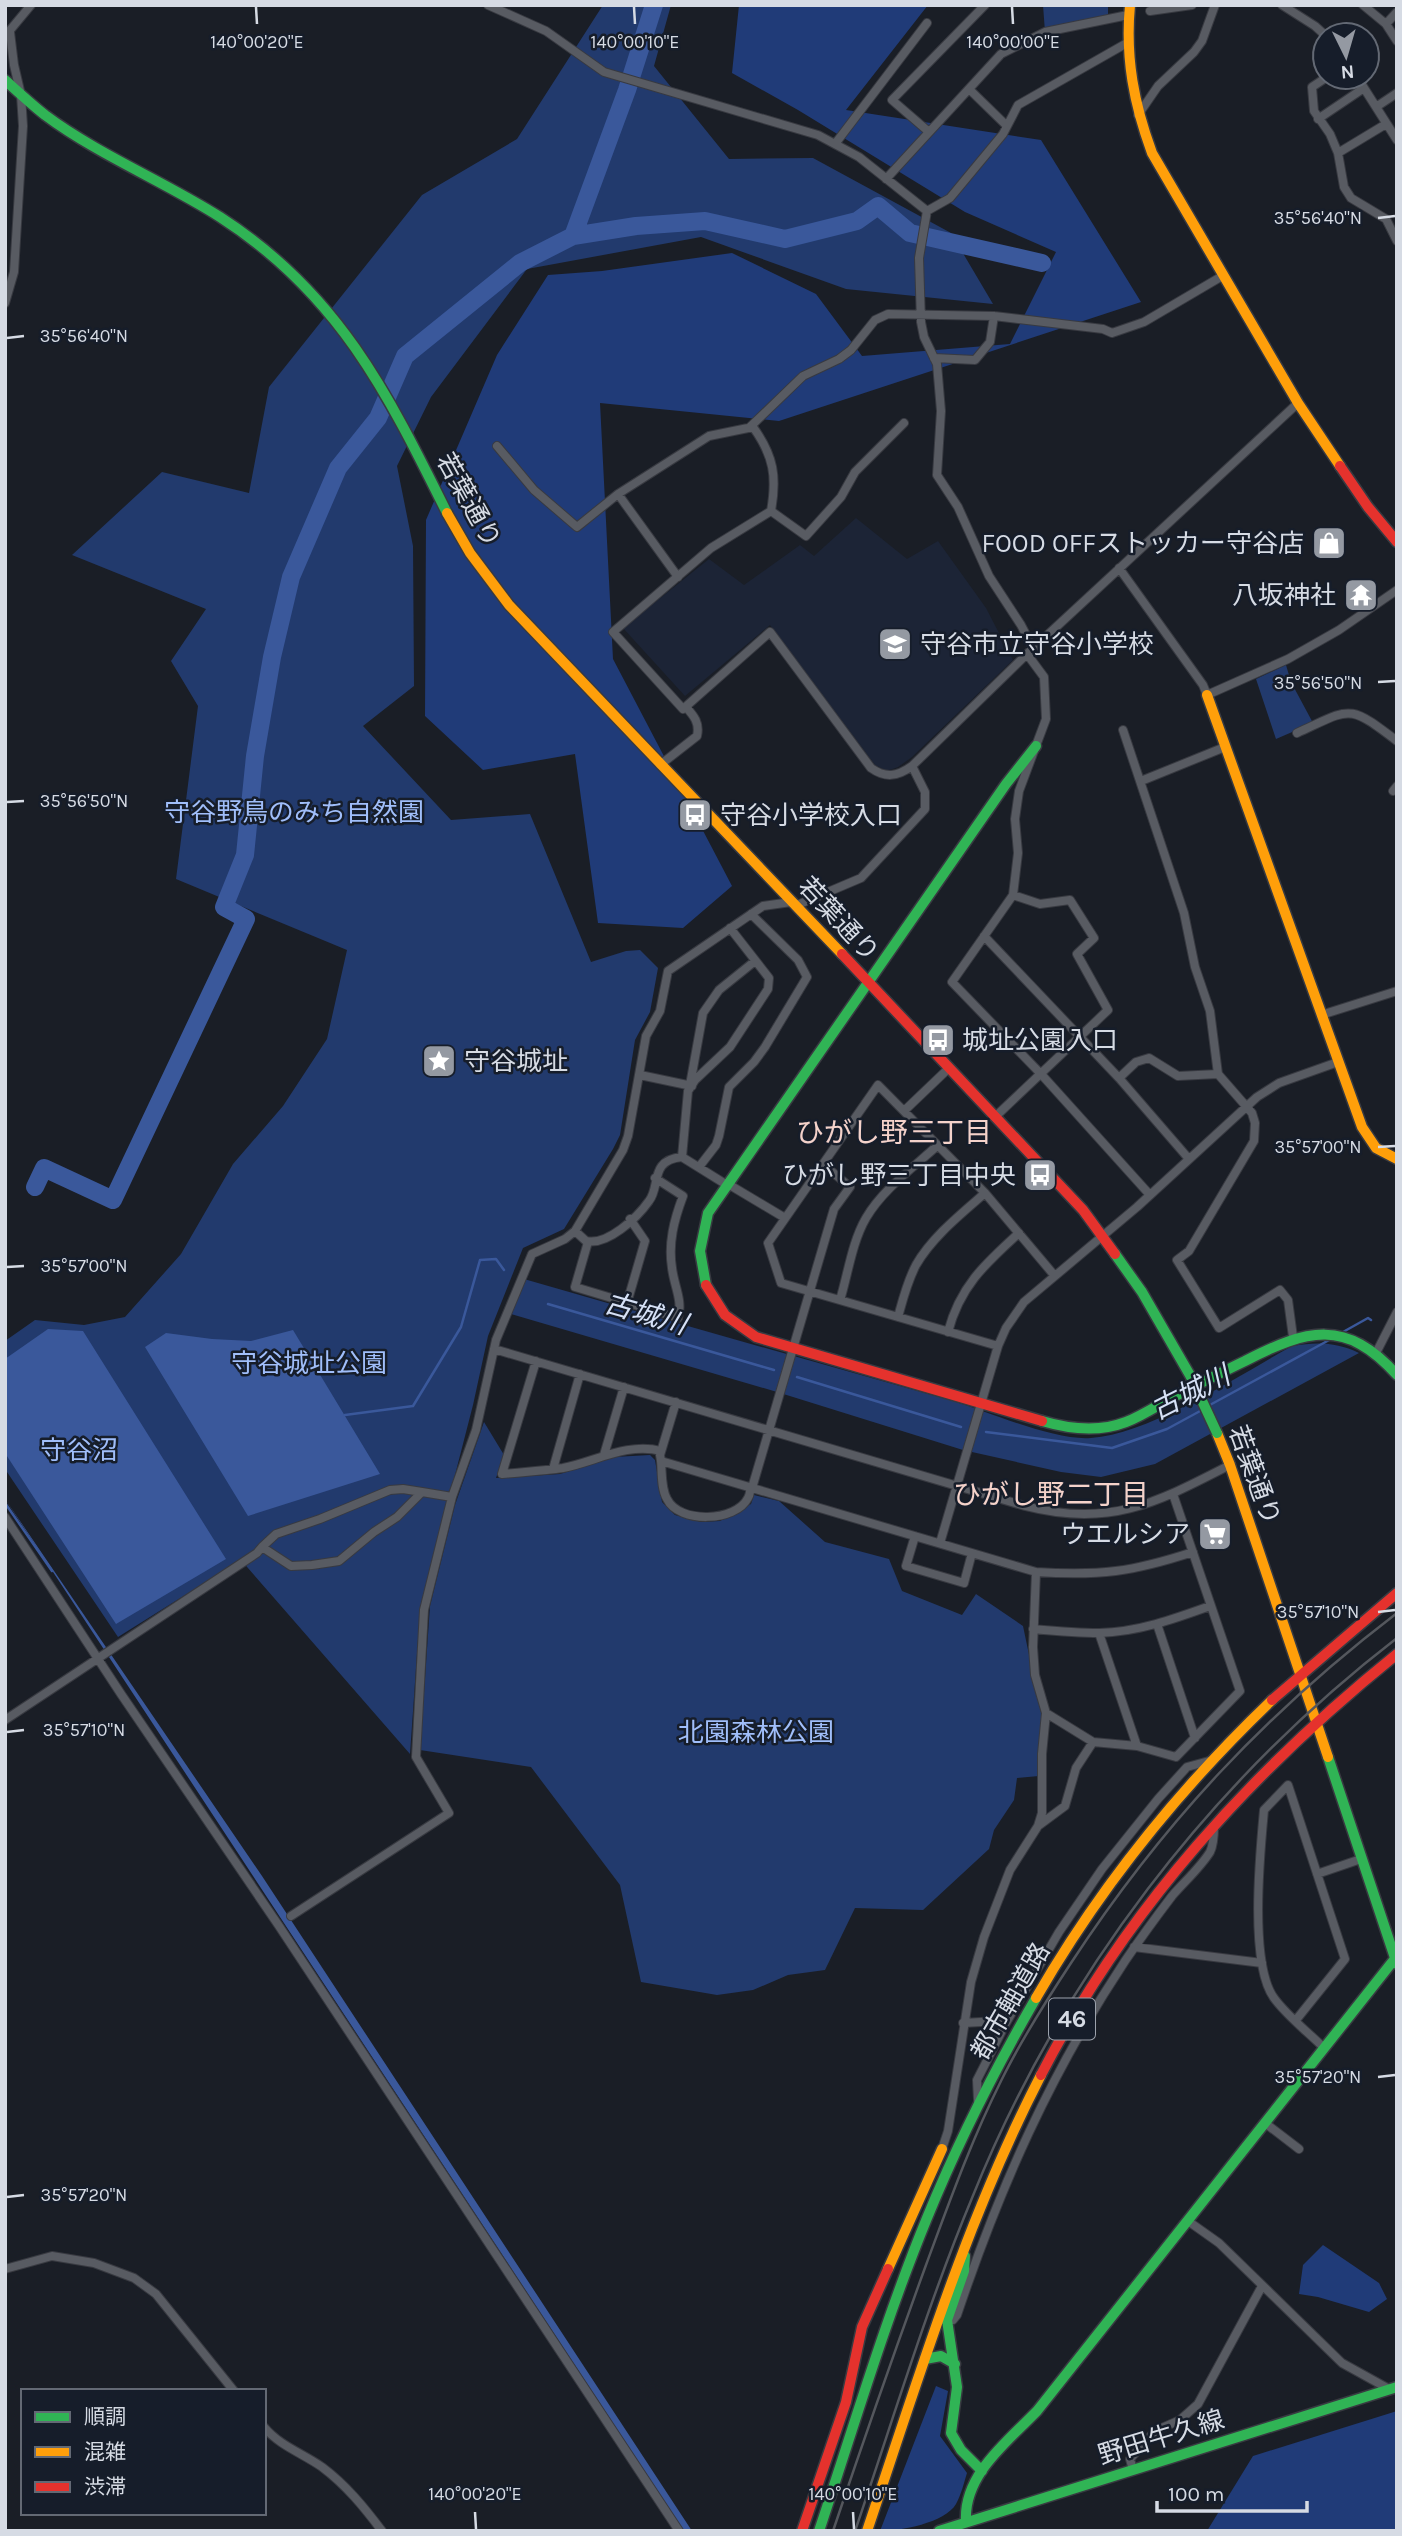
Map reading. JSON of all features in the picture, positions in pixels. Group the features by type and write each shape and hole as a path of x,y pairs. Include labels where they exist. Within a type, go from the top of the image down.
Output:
{"street":[{"path":"5,303 14,272 23,126 21,95 8,34 31,5"},
{"path":"488,5 546,31 604,72 818,135 859,157 928,211"},
{"path":"929,132 892,100 985,5"},
{"path":"1150,11 1192,5"},
{"path":"1138,116 1158,86 1202,41 1215,5"},
{"path":"1282,5 1293,8 1311,23"},
{"path":"1363,5 1386,24 1397,41"},
{"path":"886,179 1001,54 1045,33 1129,10 1126,43 1128,70 1138,116 1152,153 1298,403 1368,507 1397,542"},
{"path":"1386,24 1397,12"},
{"path":"835,144 927,23"},
{"path":"1126,43 1017,105 1003,134 950,198 928,211 919,258 924,337 937,364 941,411 937,475 958,507 989,576 1021,625 1030,651 1044,677 1046,698 1046,719 1019,791 1015,819 1018,853 1013,895 952,982 1041,1074 1150,1195"},
{"name":"若葉通り","path":"5,80 45,115 100,150 221,218 288,269 318,300 351,339 393,404 450,518 486,576 526,626 996,1116 1083,1210 1103,1236 1142,1292 1191,1377 1230,1465 1396,1960"},
{"path":"969,89 1007,126"},
{"path":"1312,91 1314,111 1330,134 1338,153 1344,187 1350,198 1386,219 1397,241"},
{"path":"1318,119 1360,91"},
{"path":"1366,91 1397,140"},
{"path":"1376,107 1397,93"},
{"path":"1338,153 1386,124"},
{"path":"497,446 534,490 577,527 618,494 709,436 750,427 803,376 839,359 851,350 875,320 893,313 994,316 1103,329 1112,333 1144,322 1223,275"},
{"path":"934,358 975,360 990,342 994,316"},
{"path":"750,427 759,436 773,464 775,488 771,511 711,548 613,632 683,709 770,632 871,768 891,776 912,766 1030,651 1298,403"},
{"path":"771,511 806,536 841,497 855,472 904,423"},
{"path":"618,494 678,577"},
{"path":"1119,568 1203,685 1368,1140 1376,1148 1397,1159"},
{"path":"1207,695 1288,659 1339,630 1397,590"},
{"path":"660,765 697,736 699,729 696,718 686,707"},
{"path":"1297,733 1341,713 1351,712 1360,715 1397,741"},
{"path":"1123,730 1184,914 1195,967 1210,1011 1218,1074 1248,1106 1255,1123 1252,1148 1189,1251 1177,1260 1219,1328 1280,1290 1288,1300 1293,1337"},
{"path":"1036,746 1006,784 709,1213 703,1227 699,1252 705,1284 725,1317 756,1337 1055,1425 1092,1429 1110,1427 1146,1413 1293,1337 1314,1333 1352,1339 1376,1353 1397,1376"},
{"path":"1141,781 1225,747"},
{"path":"291,1916 449,1812 418,1763 415,1747 424,1610 452,1497 476,1430 494,1349 521,1274 532,1254 565,1239 575,1231 626,1144 646,1036 660,1011 668,971 762,906 793,904 861,878 922,815 925,792 912,766"},
{"path":"996,1116 1108,1010 1077,954 1094,938 1070,900 1040,904 1013,895"},
{"path":"699,1167 719,1136 729,1087 754,1062 807,977 798,960 751,914"},
{"path":"691,1085 730,1047 768,989 769,978 730,929"},
{"path":"984,936 1119,1078 1189,1159"},
{"path":"682,1157 688,1091 703,1013 719,990 755,961"},
{"path":"1321,1015 1397,991"},
{"path":"1119,1078 1136,1062 1149,1058 1183,1077 1218,1074"},
{"path":"940,1543 998,1346 1016,1311 1268,1088 1338,1062"},
{"path":"904,1111 949,1068"},
{"path":"640,1075 691,1085"},
{"path":"998,1346 781,1283 768,1243 878,1085 985,1193 1054,1275"},
{"path":"840,1300 867,1218 888,1191 938,1145"},
{"path":"575,1231 588,1242 603,1241 650,1200 655,1178 665,1163 673,1157 682,1157 785,1218"},
{"path":"676,1402 661,1451 666,1499 680,1512 691,1515 709,1517 732,1511 747,1500 834,1209 850,1187 823,1164"},
{"path":"588,1242 575,1287 678,1318 682,1304 675,1286 670,1255 674,1222 683,1196 655,1178"},
{"path":"898,1317 906,1286 918,1262 939,1237 985,1193"},
{"path":"627,1303 645,1241 630,1219"},
{"path":"948,1332 967,1285 1018,1233"},
{"path":"1376,1353 1397,1312"},
{"path":"494,1349 1033,1508 1075,1515 1127,1510 1154,1503 1230,1465"},
{"path":"536,1361 502,1474 581,1464 615,1451 661,1451"},
{"path":"553,1469 580,1374"},
{"path":"604,1455 624,1387"},
{"path":"661,1461 1036,1572 1091,1575 1117,1573 1193,1552"},
{"path":"5,1720 257,1553 276,1534 390,1490 452,1497"},
{"path":"262,1547 291,1566 339,1561 397,1517 422,1492"},
{"path":"1046,1713 1093,1742 1137,1746 1176,1757 1240,1691 1173,1494"},
{"path":"5,1517 679,2531"},
{"path":"915,1536 906,1566 964,1583 972,1553"},
{"path":"1036,1572 1033,1629 1035,1675 1046,1713 1042,1754 1043,1800 1038,1826"},
{"name":"都市軸道路","path":"820,2531 877,2355 944,2177 1012,2039 1090,1912 1171,1805 1212,1761 1267,1704 1397,1593"},
{"path":"1033,1629 1099,1633 1157,1624 1210,1606"},
{"path":"1157,1624 1195,1738"},
{"path":"1099,1633 1137,1746"},
{"name":"46","path":"867,2531 926,2359 943,2320 974,2222 1016,2123 1069,2024 1129,1931 1214,1826 1315,1724 1397,1654"},
{"path":"802,2531 846,2402 862,2327 948,2131 963,2023 975,1970 1003,1887 1016,1859 1038,1826 1065,1806 1076,1768 1093,1742"},
{"path":"979,2102 977,2080 1006,2023 1059,1932 1102,1869 1187,1767 1212,1761"},
{"path":"1296,2020 1345,1959 1288,1786 1264,1810 1259,1871 1262,1963 1273,1997 1296,2020 1324,2048"},
{"path":"982,2471 961,2450 951,2433 957,2387 955,2364 943,2320 953,2320 957,2315 992,2218 1035,2116 1072,2046 1134,1947 1210,1851 1214,1840 1214,1826"},
{"path":"1317,1874 1361,1859"},
{"path":"1134,1947 1262,1963"},
{"path":"966,2522 964,2504 969,2489 982,2471 1037,2411 1396,1960"},
{"path":"963,2023 1006,2023"},
{"path":"1265,2123 1299,2149"},
{"path":"974,2222 992,2218"},
{"path":"1188,2221 1219,2244 1342,2362 1393,2388"},
{"path":"5,2269 52,2256 94,2263 134,2278 156,2294 232,2389"},
{"path":"1133,2470 1130,2459 1155,2431 1180,2420 1199,2404 1262,2286"},
{"path":"926,2359 940,2355 955,2364"},
{"name":"野田牛久線","path":"939,2531 1393,2388"},
{"path":"266,2429 275,2440 306,2457 338,2480 362,2504 382,2531"}],"shaded area":[{"path":"739,5 928,5 846,110 1041,140 1141,302 779,421 600,403 613,659 732,886 683,928 598,923 575,754 483,770 425,716 426,520 497,355 548,275 602,271 732,253 816,294 862,356 1010,344 1056,252 965,212 732,73"},
{"name":"守谷市立守谷小学校","path":"856,518 907,559 938,541 986,608 1013,660 912,757 898,767 887,771 875,765 770,625 685,696 623,628 709,559 744,585 800,545 814,556"},
{"name":"守谷沼","path":"48,1329 83,1331 226,1559 116,1624 5,1453 5,1359"},
{"path":"293,1330 380,1474 248,1516 145,1347 166,1333 251,1341"},
{"path":"5,1499 262,1876 692,2531 684,2531"},
{"path":"1323,2245 1379,2283 1387,2299 1369,2312 1299,2294 1303,2265"},
{"path":"936,2386 948,2391 940,2436 967,2473 959,2497 950,2511 932,2521 880,2531"},
{"path":"1397,2411 1397,2531 1207,2531 1253,2456"}],"green space":[{"path":"603,5 671,5 654,66 729,159 813,158 951,233 993,304 846,289 701,237 527,269 431,397 397,466 413,546 414,686 363,726 451,820 530,814 591,962 626,951 640,950 658,968 650,1012 635,1040 620,1135 564,1229 523,1248 488,1336 420,1611 410,1754 241,1560 118,1637 5,1469 5,1341 35,1320 84,1325 125,1317 181,1254 233,1164 283,1106 327,1039 347,950 176,879 198,706 171,661 206,609 72,555 162,472 249,493 269,387 422,195 517,139"},
{"path":"1043,5 1108,5 1108,19 1045,32"},
{"path":"1286,665 1291,682 1313,723 1276,739 1256,679"},
{"path":"524,1279 953,1401 1041,1431 1076,1438 1115,1434 1167,1415 1292,1346 1326,1344 1359,1353 1155,1464 1101,1477 1061,1472 963,1450 511,1314"},
{"name":"北園森林公園","path":"484,1422 504,1455 496,1478 560,1474 614,1457 650,1455 655,1460 662,1502 675,1515 701,1522 720,1521 751,1504 754,1495 779,1501 825,1542 889,1559 902,1591 962,1615 976,1594 1023,1626 1042,1717 1039,1776 1017,1778 1014,1800 994,1830 989,1849 923,1910 855,1908 825,1970 788,1975 753,1990 717,1995 641,1982 620,1885 531,1767 420,1750 430,1606 455,1505"}],"waterway":[{"path":"35,1187 44,1168 113,1200 246,919 224,907 245,855 255,756 272,657 291,577 338,468 378,418 405,356 520,263 573,236 627,90 654,5"},
{"path":"573,236 636,226 705,221 785,239 857,221 878,206 910,233 1042,263"},
{"name":"古城川","path":"345,1415 413,1406 461,1327 480,1260 496,1259 504,1270"},
{"name":"古城川","path":"548,1304 774,1370"},
{"name":"古城川","path":"1343,1332 1368,1318 1371,1320"},
{"name":"古城川","path":"1208,1406 1331,1339"},
{"name":"古城川","path":"797,1377 961,1427"},
{"name":"古城川","path":"986,1432 1112,1448 1167,1429 1202,1410"},
{"path":"5,1503 52,1571"}],"railway":[{"path":"833,2531 902,2331 961,2172 1001,2081 1034,2021 1106,1912 1179,1818 1260,1731 1349,1651 1397,1613"},
{"path":"855,2531 925,2322 972,2198 1008,2116 1050,2038 1096,1962 1147,1890 1203,1821 1264,1756 1328,1695 1397,1638"}],"traffic: fast":[{"path":"5,80 65,129 220,217 297,278 328,312 380,386 447,513"},
{"path":"706,1285 700,1251 708,1213 1006,784 1036,746"},
{"path":"1115,1254 1142,1292 1191,1377"},
{"path":"1042,1421 1084,1428 1106,1427 1126,1422 1267,1350 1307,1336 1343,1337 1360,1344 1397,1375"},
{"path":"1191,1377 1217,1433"},
{"path":"1328,1757 1397,1964"},
{"path":"966,2522 972,2489 989,2460 1037,2411 1397,1956"},
{"path":"819,2531 884,2334 927,2218 978,2106 1036,1998"},
{"path":"965,2256 964,2271 947,2320 957,2387 951,2433 961,2450 982,2471"},
{"path":"925,2359 941,2356 955,2364"},
{"path":"939,2531 1397,2387"}],"traffic: slow":[{"path":"1130,5 1132,80 1152,153 1298,403 1340,466"},
{"path":"447,513 470,553 509,605 842,954"},
{"path":"1207,695 1362,1127 1376,1148 1397,1159"},
{"path":"1217,1433 1328,1757"},
{"path":"1036,1998 1087,1917 1144,1840 1205,1768 1272,1700"},
{"path":"867,2531 967,2242 989,2186 1041,2075"},
{"path":"888,2269 942,2149"}],"traffic: jam":[{"path":"1340,466 1368,507 1397,542"},
{"path":"842,954 1083,1210 1115,1254"},
{"path":"706,1285 725,1315 756,1337 1042,1421"},
{"path":"1272,1700 1397,1593"},
{"path":"1041,2075 1112,1955 1196,1846 1292,1746 1397,1654"},
{"path":"802,2531 846,2402 862,2327 888,2269"}],"place":[{"name":"FOOD OFFストッカー守谷店","path":"1329,543"},
{"name":"八坂神社","path":"1361,595"},
{"name":"守谷市立守谷小学校","path":"895,644"},
{"name":"守谷小学校入口","path":"695,815"},
{"name":"城址公園入口","path":"938,1040"},
{"name":"守谷城址","path":"439,1061"},
{"name":"ひがし野三丁目中央","path":"1040,1175"},
{"name":"ウエルシア","path":"1215,1534"}],"district":[{"name":"ひがし野三丁目","path":"894,1132"},
{"name":"ひがし野二丁目","path":"1051,1494"}],"park label":[{"name":"守谷野鳥のみち自然園","path":"294,812"},
{"name":"守谷城址公園","path":"309,1363"}]}
